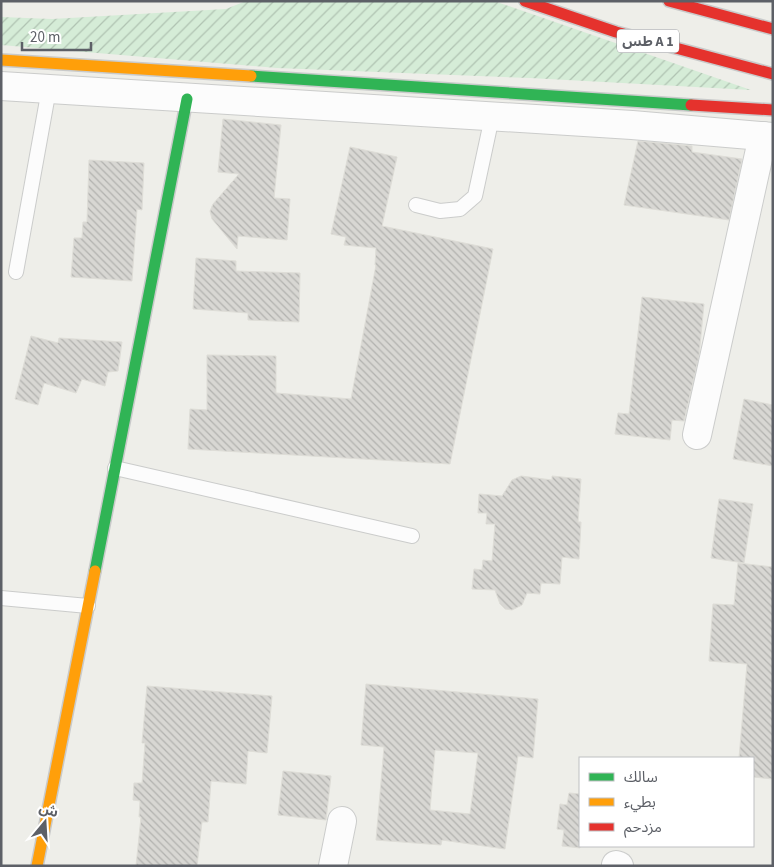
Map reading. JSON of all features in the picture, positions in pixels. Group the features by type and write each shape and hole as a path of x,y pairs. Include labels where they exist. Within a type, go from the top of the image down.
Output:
{"main road":[{"name":"طس A 1","path":"525,1 615,31 773,74"},
{"path":"669,1 773,29"},
{"path":"1,60 773,110"},
{"path":"37,866 187,98"}],"street":[{"path":"1,86 632,125 768,137 697,435"},
{"path":"333,866 342,821"},
{"path":"616,865 620,866"}],"lane":[{"path":"16,272 49,90"},
{"path":"416,205 440,210 460,209 475,196 492,117"},
{"path":"115,468 412,536"},
{"path":"1,598 88,606"}],"green space":[{"path":"246,1 494,1 751,90 530,78 277,68 1,45 1,17 52,19 226,9"}],"building":[{"path":"223,119 281,125 274,198 290,199 287,240 238,236 237,249 212,219 210,211 213,204 239,174 218,172"},
{"path":"638,141 692,146 692,152 742,159 729,220 624,205"},
{"path":"350,147 397,157 382,226 493,249 450,464 188,449 190,409 207,410 207,355 276,356 276,393 351,399 376,265 376,248 344,245 346,237 331,234"},
{"path":"89,160 144,163 142,210 137,209 132,281 71,277 74,238 82,238 83,222 87,222"},
{"path":"196,258 236,261 236,271 300,273 299,322 248,320 248,313 193,309"},
{"path":"642,297 704,304 699,356 684,421 672,420 670,440 615,434 618,413 629,414"},
{"path":"31,336 58,343 59,338 122,342 118,371 108,372 105,386 82,379 76,393 44,383 38,405 15,399"},
{"path":"744,399 773,405 773,466 733,459"},
{"path":"521,476 552,480 552,476 581,479 578,522 581,522 579,559 562,557 560,584 541,583 540,594 527,593 522,605 512,610 505,609 500,604 495,590 472,589 474,569 482,570 483,560 492,561 495,524 486,524 487,513 478,513 479,494 502,496 512,480"},
{"path":"719,499 753,504 744,563 711,558"},
{"path":"738,563 773,567 773,779 754,777 754,757 739,757 747,664 709,661 713,604 734,605"},
{"path":"366,684 538,699 533,758 518,756 505,849 442,840 441,845 376,840 384,747 361,745","holes":["435,750 478,753 470,814 430,810"]},
{"path":"147,686 272,696 267,753 248,751 246,784 211,781 208,822 202,822 197,866 136,866 141,817 139,817 140,801 133,800 134,783 142,783 145,743 142,743"},
{"path":"283,771 331,776 326,820 278,815"},
{"path":"569,793 579,794 580,848 562,846 564,830 557,829 560,804 567,805"}],"traffic: fast":[{"path":"251,76 691,105"},
{"path":"95,571 187,99"}],"traffic: slow":[{"path":"1,60 251,76"},
{"path":"37,866 95,571"}],"traffic: jam":[{"path":"525,1 616,32 773,74"},
{"path":"669,1 773,29"},
{"path":"691,105 773,110"}]}
